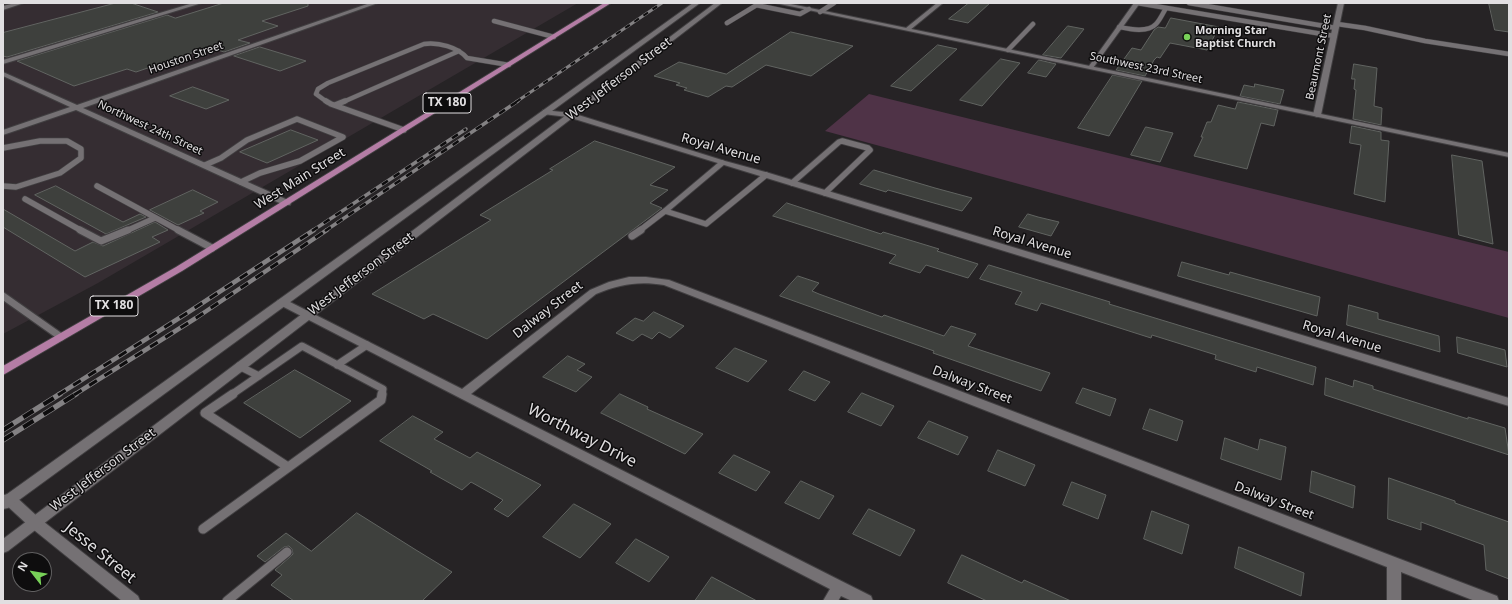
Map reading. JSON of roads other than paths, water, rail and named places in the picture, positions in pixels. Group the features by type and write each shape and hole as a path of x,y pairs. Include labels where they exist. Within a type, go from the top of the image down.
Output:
{"main road":[{"name":"West Main Street","path":"3,371 287,203 608,3"}],"street":[{"path":"3,8 21,3"},
{"path":"3,62 200,3"},
{"name":"Houston Street","path":"3,132 375,3"},
{"name":"West Jefferson Street","path":"6,501 546,112 643,45 697,3"},
{"name":"West Jefferson Street","path":"3,547 569,116 657,47 719,3"},
{"name":"Southwest 23rd Street","path":"778,3 908,28 1509,155"},
{"path":"908,28 940,3"},
{"path":"1090,67 1137,3"},
{"name":"Beaumont Street","path":"1317,115 1341,3"},
{"name":"Northwest 24th Street","path":"3,74 287,203"},
{"name":"Royal Avenue","path":"546,112 569,116 766,175 1509,402"},
{"name":"Dalway Street","path":"463,394 593,292 611,284 631,279 646,279 666,282 1492,601"},
{"name":"Worthway Drive","path":"282,302 866,601"},
{"name":"Jesse Street","path":"6,501 133,601"},
{"path":"1394,563 1394,601"},
{"path":"830,601 839,587"}],"lane":[{"path":"820,12 834,3"},
{"path":"1137,3 1334,36"},
{"path":"1189,3 1336,26 1365,28 1425,41 1509,54"},
{"path":"727,23 758,4 800,14 809,9"},
{"path":"1119,27 1138,29 1152,27 1155,25 1166,8"},
{"path":"494,21 554,37"},
{"path":"1008,50 1033,24"},
{"path":"404,130 335,106 316,94 318,89 328,83 424,44 433,43 459,51 462,52 467,58 508,65"},
{"path":"335,106 459,51"},
{"path":"205,165 221,158 247,140 297,119 343,137 300,161 260,173 241,182"},
{"path":"3,148 40,141 67,141 81,148 81,158 60,173 16,187 3,186"},
{"path":"792,183 839,142 842,141 870,150 825,193"},
{"path":"632,236 665,211 722,163"},
{"path":"665,211 706,224 766,175"},
{"path":"97,186 212,248"},
{"path":"25,199 101,241 155,218"},
{"path":"3,296 61,337"},
{"path":"337,364 367,345"},
{"path":"203,529 381,400 383,389 302,346 205,413 288,467"},
{"path":"239,366 259,376"},
{"path":"228,601 287,552"}],"railway":[{"path":"516,102 662,3"},
{"path":"325,231 518,101"},
{"path":"312,231 466,129"},
{"path":"58,395 314,230"},
{"path":"74,395 196,318 327,230"},
{"path":"3,430 60,394"},
{"path":"3,440 76,394"}],"place":[{"name":"Morning Star Baptist Church","path":"1187,37"}]}
